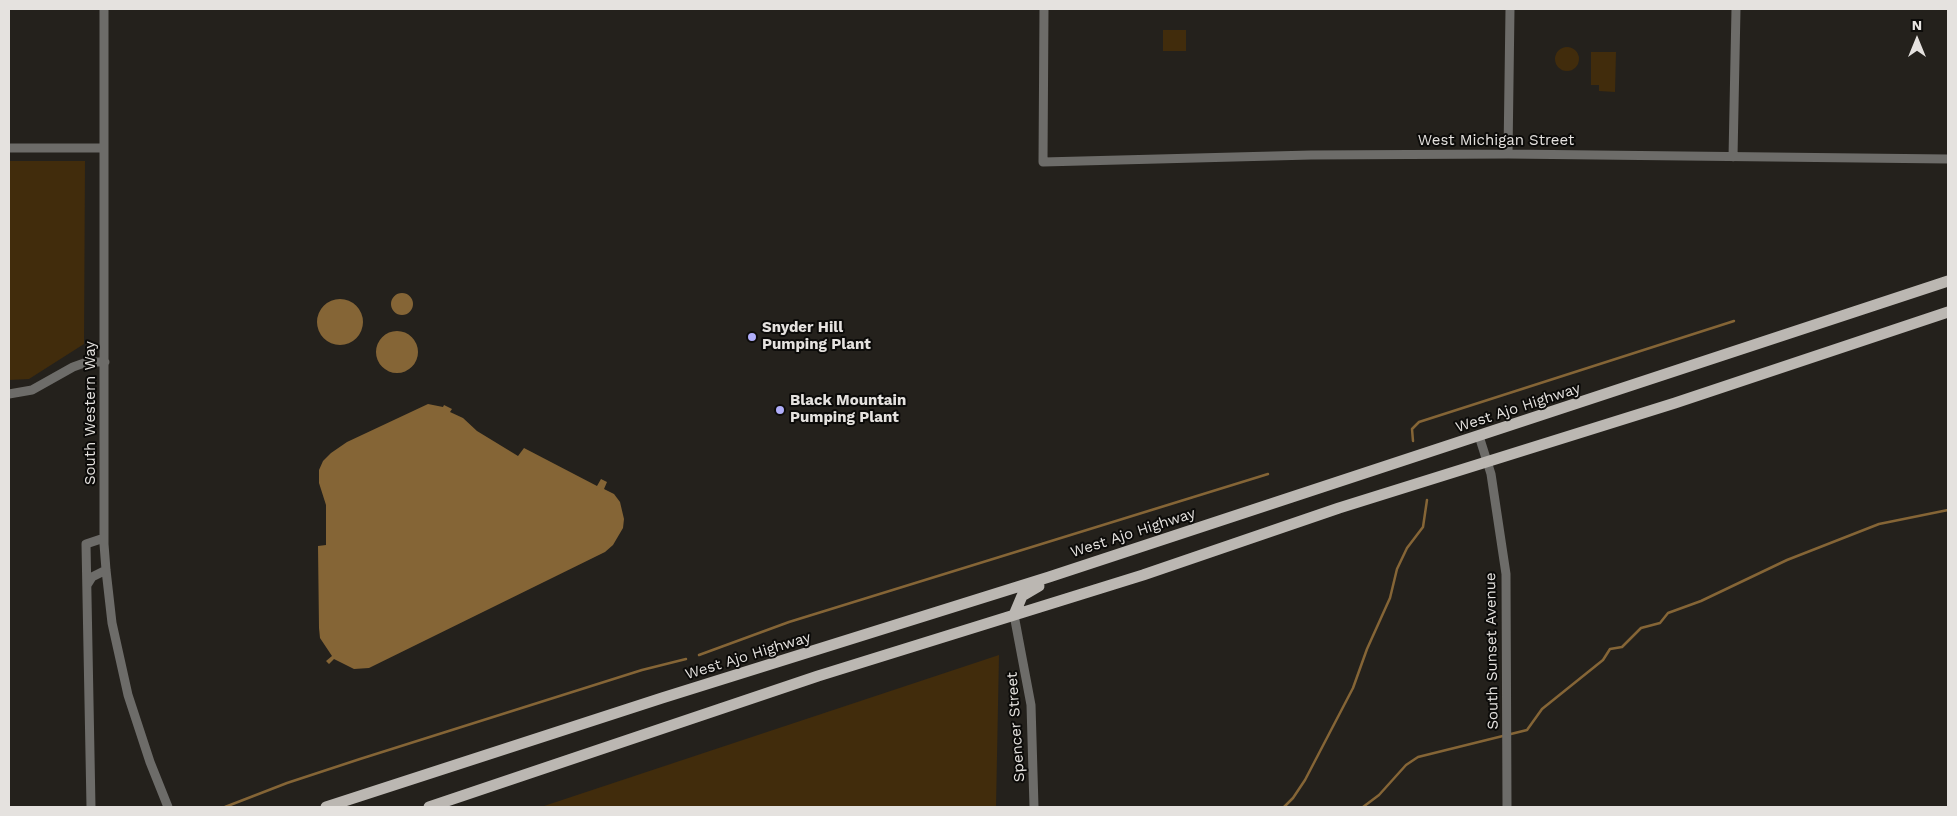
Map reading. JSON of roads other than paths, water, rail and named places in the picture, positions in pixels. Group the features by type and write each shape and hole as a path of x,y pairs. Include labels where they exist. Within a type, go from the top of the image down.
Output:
{"main road":[{"name":"West Ajo Highway","path":"326,807 1091,563 1948,281"},
{"path":"429,807 818,676 1014,615 1948,312"},
{"path":"1014,615 1022,596 1034,588 1082,572 1091,563"}],"street":[{"name":"South Western Way","path":"104,9 104,538 106,570 112,623 128,695 150,762 168,807"},
{"name":"West Michigan Street","path":"1044,9 1043,162 1311,155 1508,154 1948,159"},
{"path":"1508,154 1510,9"},
{"path":"1733,157 1736,9"},
{"path":"9,148 104,148"},
{"path":"9,394 32,390 73,367 87,362 105,362"},
{"name":"South Sunset Avenue","path":"1479,436 1487,462 1506,574 1508,604 1507,807"},
{"path":"91,807 86,544 104,538"},
{"path":"87,585 92,577 106,570"},
{"name":"Spencer Street","path":"1014,615 1031,705 1034,807"}],"waterway":[{"path":"1413,441 1412,429 1419,422 1734,321"},
{"path":"699,655 789,622 1268,474"},
{"path":"1284,807 1293,798 1305,780 1353,688 1367,649 1390,598 1397,569 1407,548 1423,527 1427,500"},
{"path":"1363,807 1379,795 1406,765 1418,757 1527,730 1542,709 1603,660 1610,649 1622,647 1641,628 1660,623 1668,613 1701,601 1787,560 1879,524 1948,510"},
{"path":"225,807 287,783 360,759 642,670 686,659"}],"place":[{"name":"Snyder Hill Pumping Plant","path":"752,337"},
{"name":"Black Mountain Pumping Plant","path":"780,410"}]}
